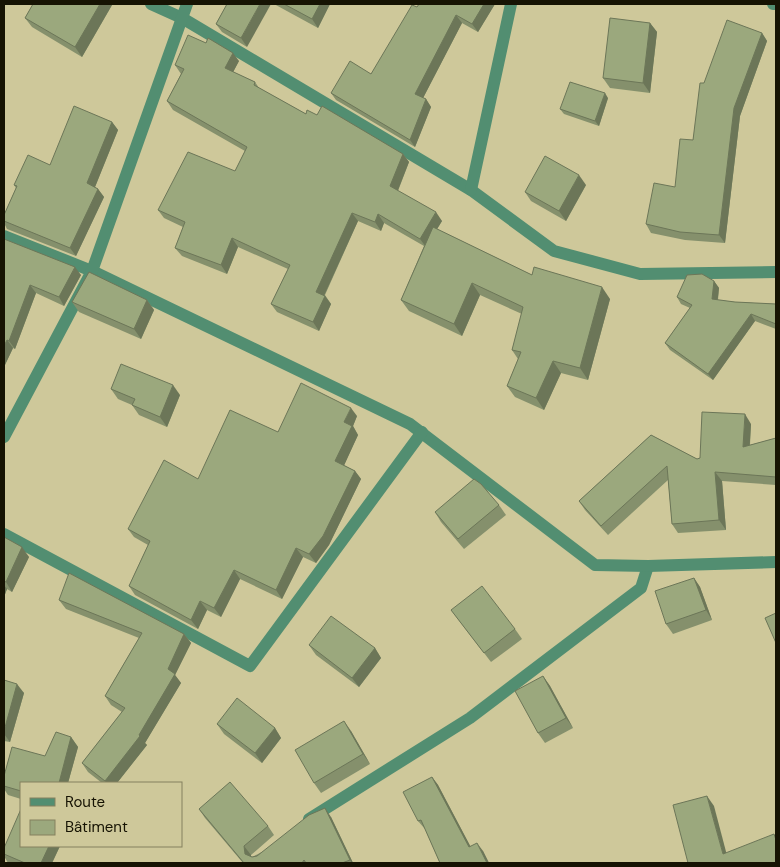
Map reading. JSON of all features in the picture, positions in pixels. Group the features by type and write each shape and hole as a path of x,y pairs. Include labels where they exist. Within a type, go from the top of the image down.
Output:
{"street":[{"path":"152,4 182,18 471,190 554,251 640,274 776,272"},
{"path":"4,437 92,271 187,4"},
{"path":"471,190 511,4"},
{"path":"4,236 92,271 410,424 596,565 648,566 776,562"},
{"path":"4,534 250,666 422,432"},
{"path":"302,824 317,812 470,718 641,588 648,566"}],"building":[{"path":"33,4 100,4 75,47 25,18"},
{"path":"227,4 260,4 241,38 216,24"},
{"path":"284,4 320,4 312,19"},
{"path":"419,4 484,4 472,24 456,15 415,94 426,99 410,140 331,93 350,61 371,74 412,5 417,7"},
{"path":"610,18 650,23 643,83 603,78"},
{"path":"727,20 762,33 734,108 719,235 680,232 646,224 654,183 675,187 680,139 693,140 700,83 704,83"},
{"path":"188,35 206,43 208,38 233,53 225,68 255,82 254,85 306,114 307,110 317,115 322,106 403,154 390,186 436,212 420,239 378,214 375,222 352,213 316,292 325,296 313,322 271,304 290,265 232,238 221,265 175,248 185,222 158,210 188,152 235,171 247,147 167,101 184,69 175,65"},
{"path":"570,82 605,93 595,121 560,109"},
{"path":"74,106 112,122 87,183 98,189 70,248 4,221 4,215 17,186 14,185 28,155 50,165"},
{"path":"545,156 579,175 559,211 525,192"},
{"path":"433,227 532,275 534,267 602,287 580,368 553,361 536,398 507,386 521,352 512,350 523,307 472,283 454,324 401,300"},
{"path":"4,239 75,267 59,297 30,285 9,341 7,340 4,346"},
{"path":"89,272 147,300 134,329 72,302"},
{"path":"702,274 714,281 712,299 776,304 776,324 751,314 708,374 665,343 692,305 677,297 687,275"},
{"path":"121,364 173,385 160,417 132,405 135,399 111,389"},
{"path":"301,383 351,408 344,422 352,426 335,461 355,471 323,536 309,554 296,548 276,590 234,570 214,608 200,601 191,620 129,586 150,541 128,529 164,460 198,479 230,410 278,432"},
{"path":"702,412 745,414 743,447 776,438 776,477 715,472 719,520 672,524 667,466 601,526 579,501 651,435 697,459 700,458"},
{"path":"474,479 481,484 499,505 458,539 435,512"},
{"path":"4,537 22,547 6,582 4,581"},
{"path":"69,573 184,634 168,669 175,674 140,736 105,781 82,763 125,708 105,696 142,633 59,600"},
{"path":"694,578 706,610 666,624 655,591"},
{"path":"482,586 515,629 484,653 451,610"},
{"path":"776,613 776,643 765,618"},
{"path":"331,616 375,648 352,678 309,645"},
{"path":"543,676 566,718 538,733 515,691"},
{"path":"4,680 17,684 4,731"},
{"path":"237,698 275,728 255,753 217,724"},
{"path":"344,721 363,754 314,783 295,750"},
{"path":"56,732 71,737 59,782 20,782 20,791 4,786 4,776 12,747 45,756"},
{"path":"432,777 469,847 477,843 487,863 440,863 421,820 418,821 403,792"},
{"path":"230,782 268,826 244,846 245,854 252,857 257,856 309,815 325,808 350,860 342,863 306,863 304,860 302,863 244,863 199,809"},
{"path":"707,796 723,854 774,834 776,840 776,863 688,863 673,805"},
{"path":"20,811 20,847 49,847 41,863 25,863 4,854 4,848"}]}
